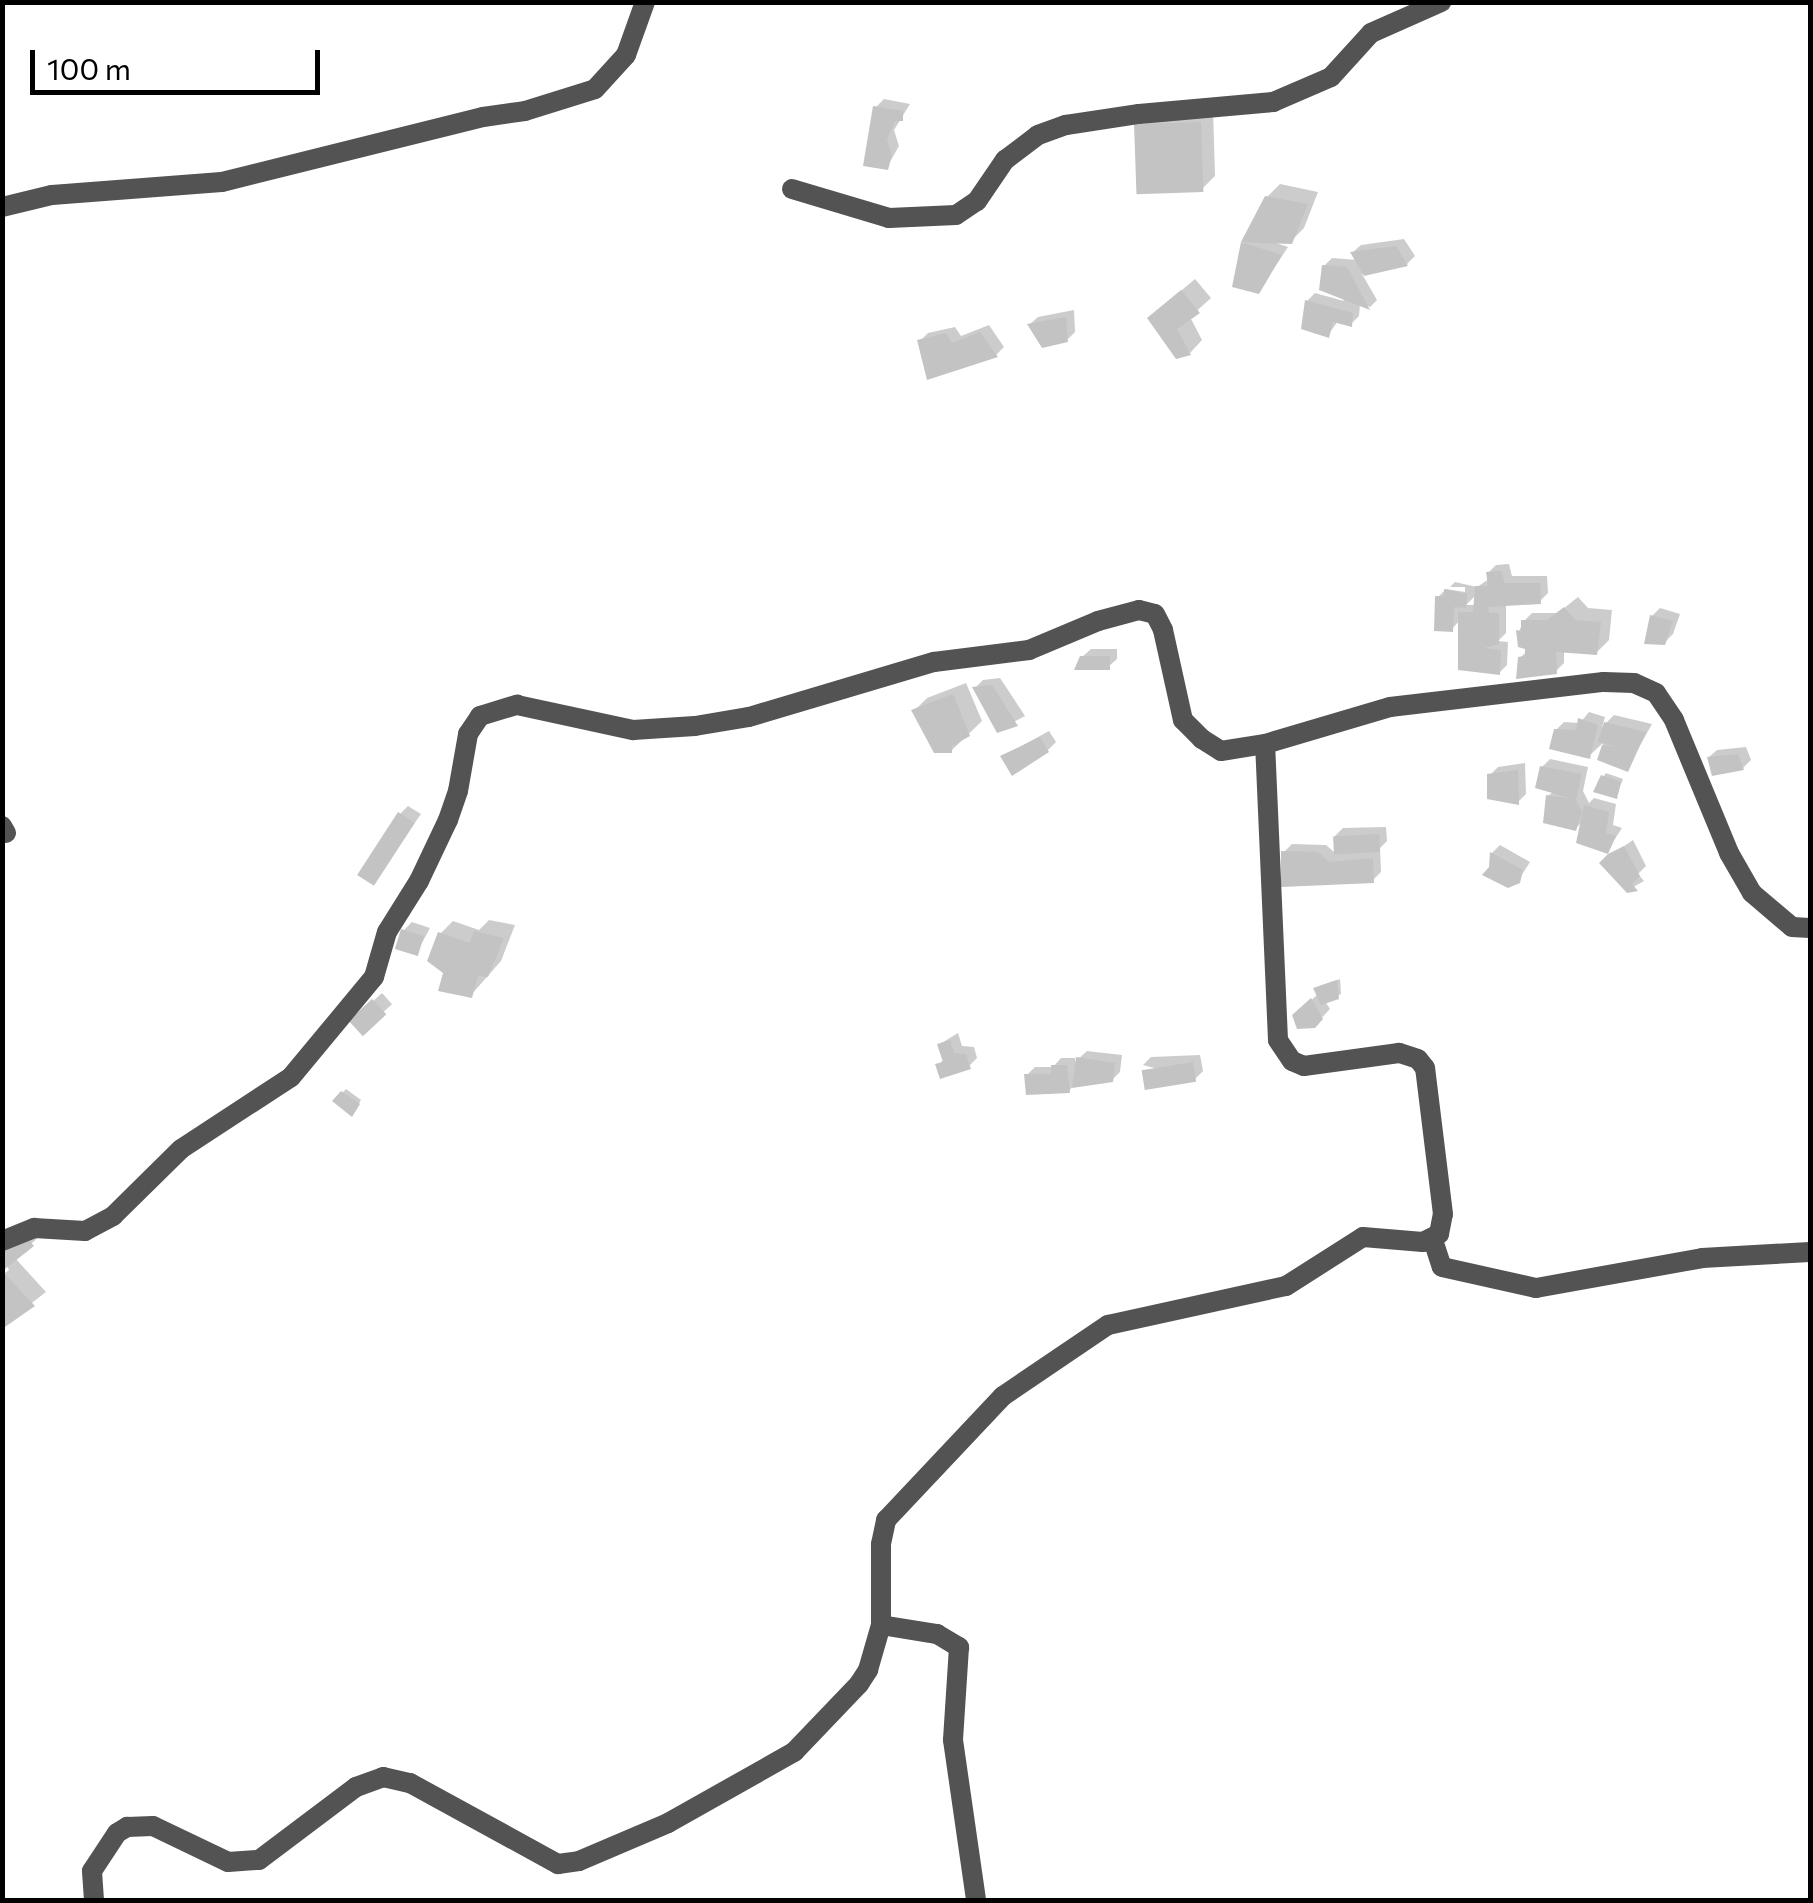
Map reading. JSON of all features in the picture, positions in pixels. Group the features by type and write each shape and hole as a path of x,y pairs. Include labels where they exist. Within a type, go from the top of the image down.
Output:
{"street":[{"path":"2,207 52,195 222,182 595,89 626,55 645,2"},
{"path":"792,189 889,218 956,214 977,201 1005,160 1038,135 1066,126 1157,111 1273,102 1332,78 1372,33 1440,2"},
{"path":"2,1241 34,1228 85,1231 113,1216 181,1149 292,1077 374,977 387,932 420,881 448,820 468,734 480,716 517,704 634,730 696,726 749,717 934,662 1029,650 1098,621 1147,610 1163,630 1183,720 1202,740 1221,750 1265,744 1390,707 1604,682 1646,687 1656,693 1674,720 1729,852 1752,894 1792,927 1810,928"},
{"path":"94,1900 92,1871 117,1833 127,1827 153,1826 228,1862 259,1860 356,1786 383,1777 410,1783 548,1863 579,1861 668,1823 794,1752 859,1684 868,1670 881,1625 882,1531 894,1508 982,1415 1088,1336 1134,1317 1286,1286 1363,1237 1433,1240 1439,1234 1443,1214 1425,1068 1418,1059 1399,1053 1304,1066 1292,1061 1278,1040 1265,744"},
{"path":"1433,1240 1442,1267 1536,1288 1561,1287 1680,1261 1810,1252"},
{"path":"881,1625 937,1634 960,1647 953,1740 976,1900"}],"building":[{"path":"873,106 903,111 903,121 895,121 887,140 892,155 888,170 863,166"},
{"path":"1201,122 1203,192 1136,194 1134,124"},
{"path":"1265,196 1308,204 1292,244 1241,242"},
{"path":"1241,242 1282,255 1259,294 1232,287"},
{"path":"1396,246 1408,266 1364,276 1350,252"},
{"path":"1322,265 1347,267 1370,310 1319,290"},
{"path":"1181,290 1200,313 1177,329 1191,355 1176,359 1147,318"},
{"path":"1305,300 1353,313 1352,327 1333,322 1329,338 1301,329"},
{"path":"1066,317 1068,342 1042,348 1027,324"},
{"path":"980,332 998,357 927,380 917,340 946,333 952,343"},
{"path":"1501,571 1505,583 1540,583 1541,604 1488,607 1489,613 1499,613 1499,644 1484,648 1501,650 1500,675 1458,670 1458,612 1473,612 1475,586 1488,586 1486,572"},
{"path":"1444,589 1467,594 1466,608 1454,607 1453,632 1434,631 1435,596 1444,596"},
{"path":"1564,607 1575,620 1601,622 1597,655 1556,652 1557,674 1516,679 1518,657 1525,656 1525,649 1518,647 1516,630 1521,631 1521,620 1547,620"},
{"path":"1650,615 1673,621 1665,645 1644,644"},
{"path":"1080,656 1110,656 1110,670 1074,670"},
{"path":"992,685 1018,726 997,733 972,687"},
{"path":"953,694 970,736 952,746 952,753 934,753 911,710"},
{"path":"1578,718 1598,725 1590,759 1549,749 1554,729 1576,730"},
{"path":"1604,722 1646,732 1628,772 1597,760 1602,745 1617,747 1598,742"},
{"path":"1040,737 1049,752 1012,776 1000,756"},
{"path":"1738,754 1744,770 1712,776 1707,757"},
{"path":"1540,766 1582,774 1576,800 1582,812 1576,831 1543,823 1546,795 1573,799 1535,788"},
{"path":"1518,770 1519,805 1487,799 1487,774"},
{"path":"1601,775 1621,782 1617,799 1593,792"},
{"path":"1584,805 1609,812 1606,833 1616,836 1608,854 1576,843"},
{"path":"398,812 415,823 374,886 357,875"},
{"path":"1379,834 1380,852 1334,854 1333,836"},
{"path":"1624,846 1640,876 1632,884 1638,891 1627,893 1599,863"},
{"path":"1281,851 1318,852 1329,862 1373,858 1374,883 1281,887"},
{"path":"1490,852 1523,870 1520,883 1508,888 1482,875 1489,867"},
{"path":"401,929 424,936 418,956 395,949"},
{"path":"474,931 504,938 488,977 478,976 472,998 438,991 443,973 427,961 438,932 470,943"},
{"path":"1337,980 1339,999 1321,1005 1313,988"},
{"path":"1311,998 1323,1019 1315,1028 1297,1029 1292,1015"},
{"path":"372,999 386,1014 363,1036 349,1021"},
{"path":"950,1040 954,1053 966,1054 971,1069 940,1079 935,1064 943,1062 937,1044"},
{"path":"1076,1057 1115,1063 1113,1082 1072,1088"},
{"path":"1193,1062 1196,1082 1145,1090 1142,1070"},
{"path":"1051,1065 1067,1065 1070,1093 1026,1095 1024,1074 1051,1074"},
{"path":"341,1091 360,1104 352,1117 332,1101"},
{"path":"24,1234 34,1246 5,1269 2,1252"},
{"path":"2,1271 35,1306 2,1329"}]}
